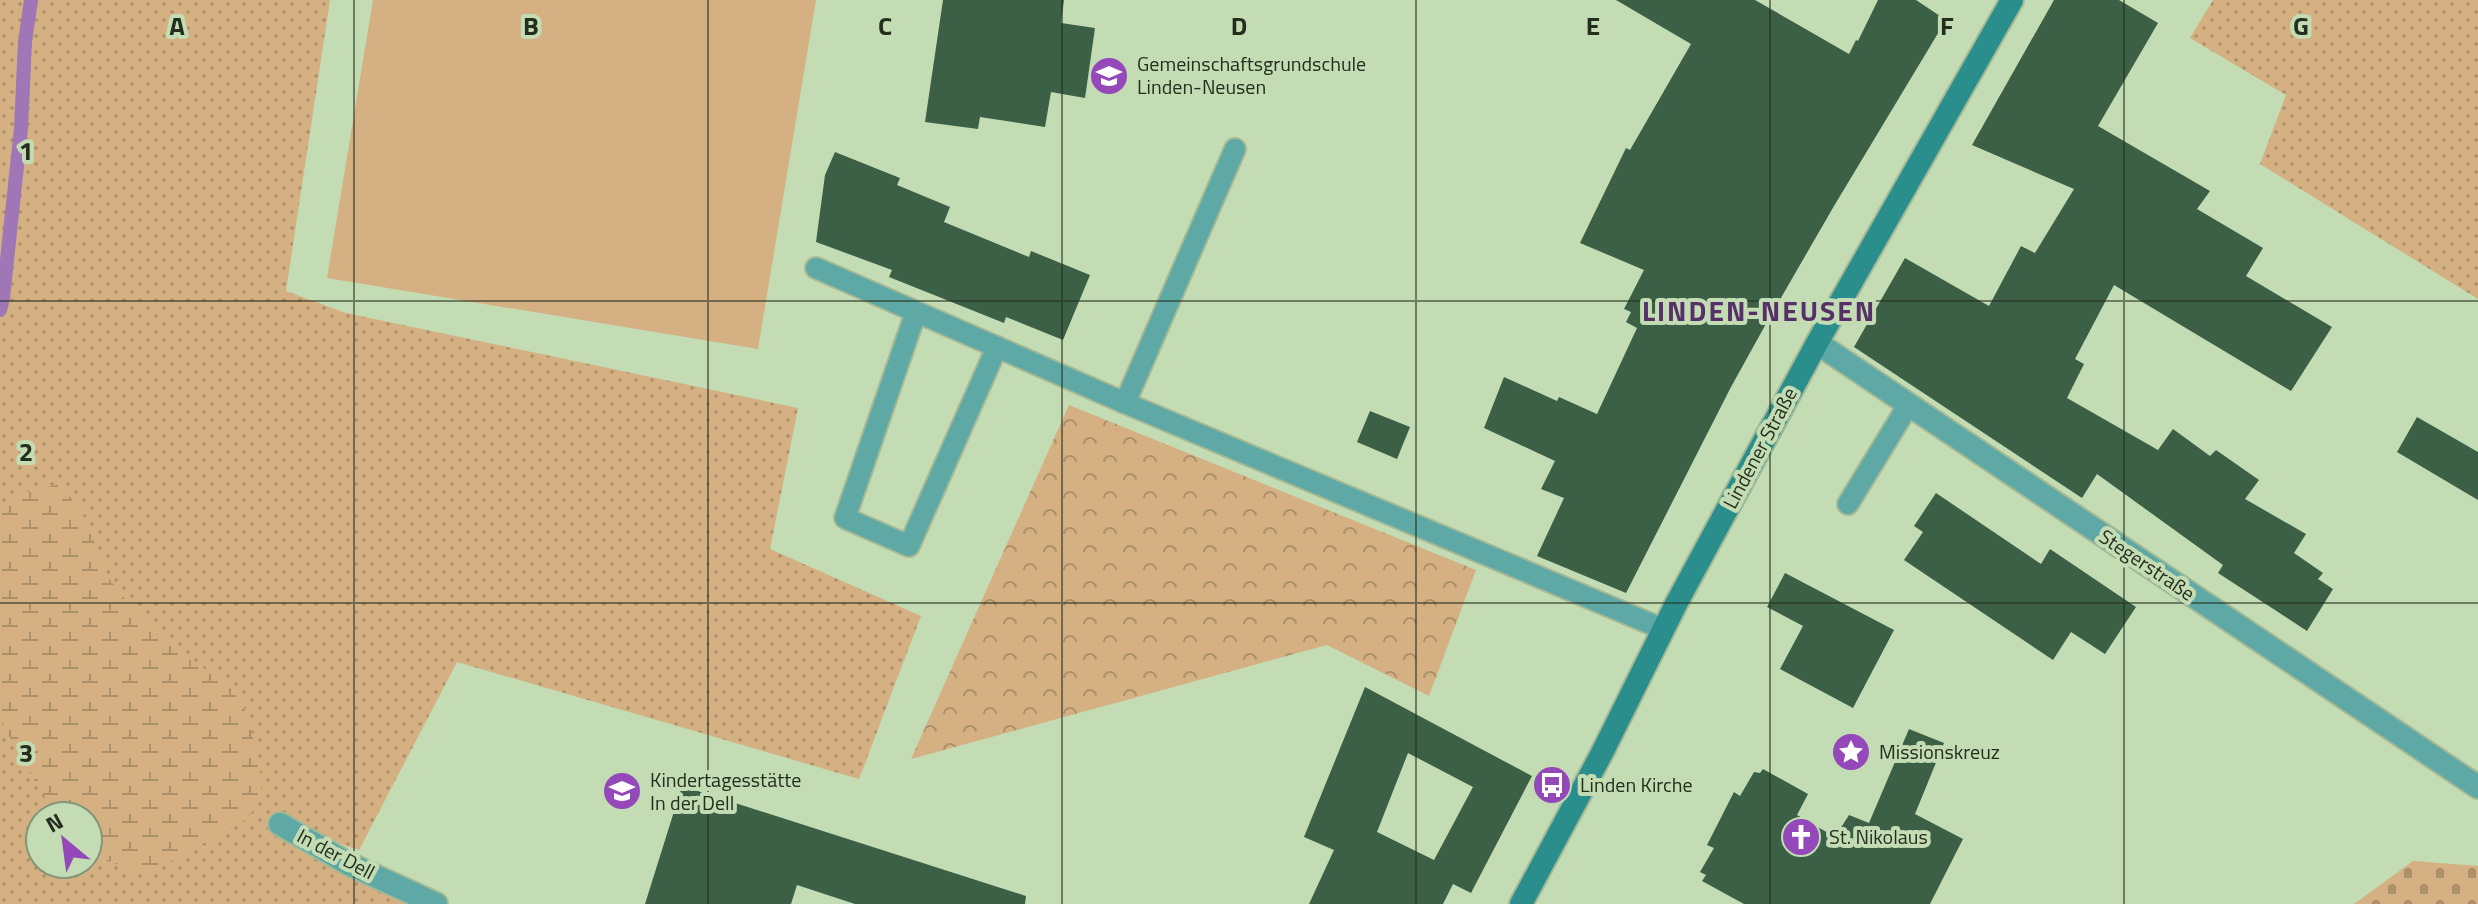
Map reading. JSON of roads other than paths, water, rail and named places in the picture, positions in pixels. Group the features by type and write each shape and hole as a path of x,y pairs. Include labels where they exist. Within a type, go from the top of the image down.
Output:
{"main road":[{"name":"Lindener Straße","path":"1521,904 1602,753 1663,629 1817,343 2012,0"}],"street":[{"name":"Stegerstraße","path":"1817,343 2478,787"},
{"name":"In der Dell","path":"280,824 349,864 436,904"}],"lane":[{"path":"1125,403 1235,149"},
{"path":"816,268 1125,403 1663,629"},
{"path":"916,312 845,518 909,546 997,347"},
{"path":"1848,504 1909,404"}],"waterway":[{"path":"0,310 21,128 25,42 31,0"}],"place":[{"name":"Gemeinschaftsgrundschule Linden-Neusen","path":"1109,76"},
{"name":"Missionskreuz","path":"1851,752"},
{"name":"Linden Kirche","path":"1552,785"},
{"name":"Kindertagesstätte In der Dell","path":"622,791"},
{"name":"St. Nikolaus","path":"1801,837"}],"district":[{"name":"LINDEN-NEUSEN","path":"1759,311"}]}
